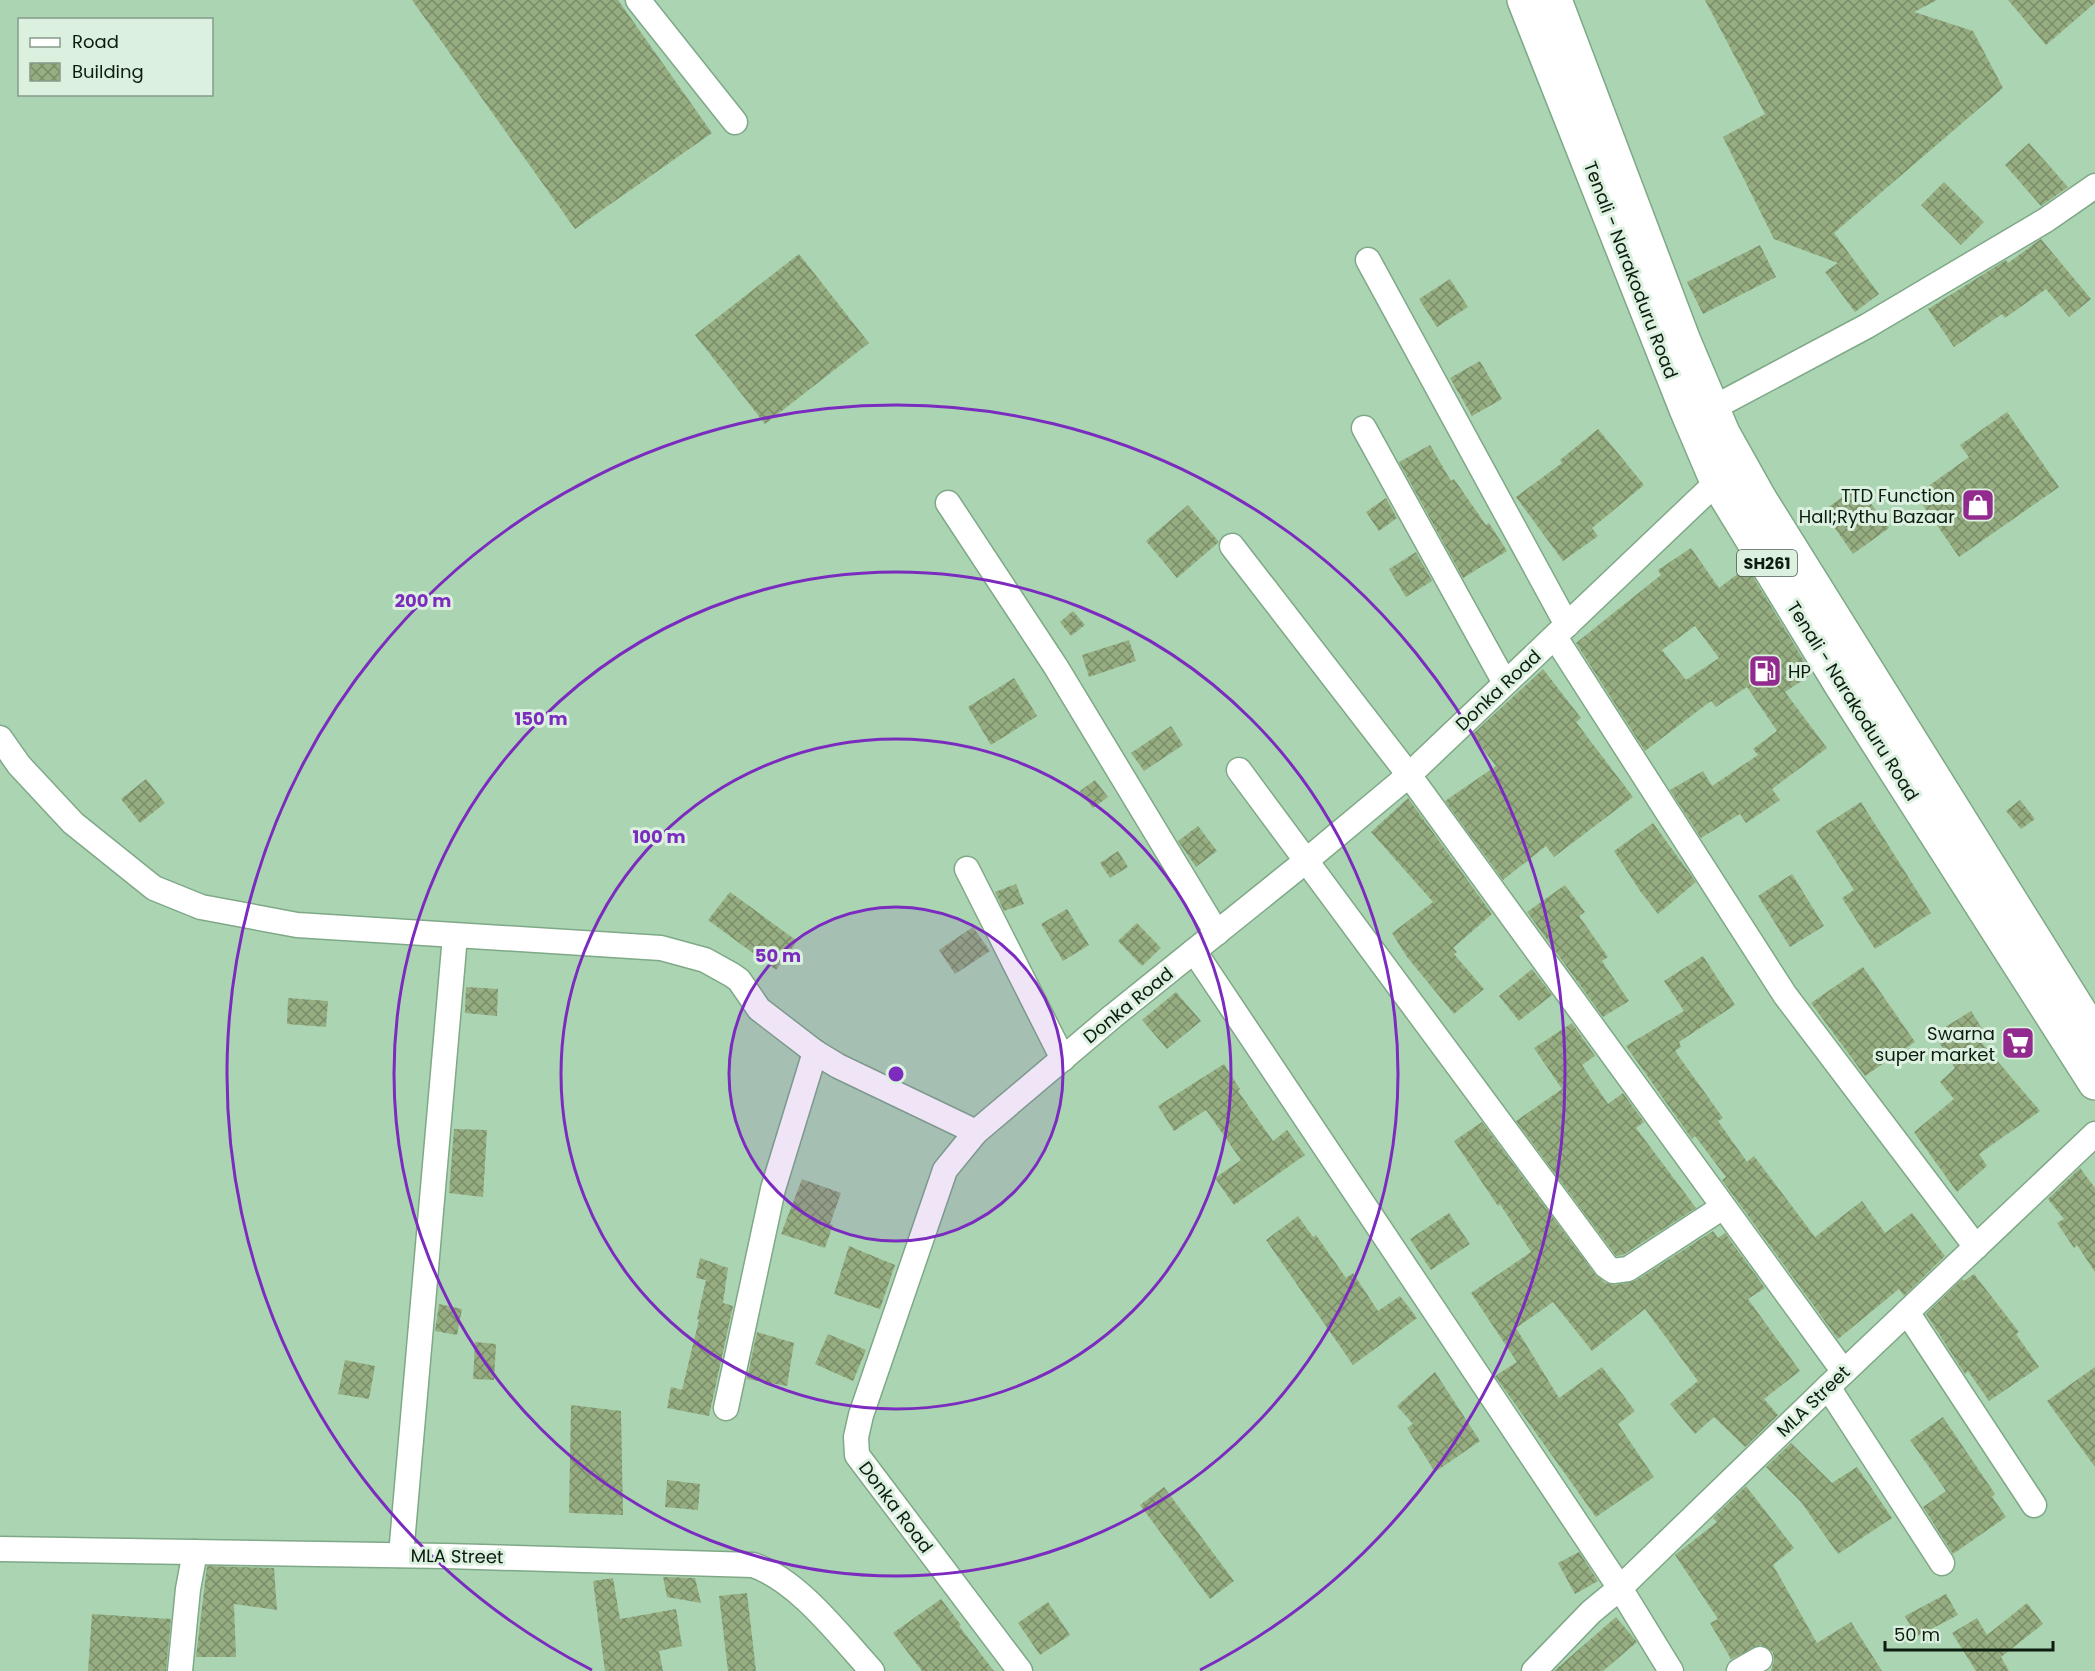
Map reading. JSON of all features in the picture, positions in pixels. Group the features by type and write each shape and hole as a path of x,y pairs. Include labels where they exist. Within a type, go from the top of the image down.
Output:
{"main road":[{"name":"Tenali - Narakoduru Road","path":"1524,0 1686,409 2095,1036"},
{"name":"Tenali - Narakoduru Road","path":"1555,0 1684,341 1713,408 1729,474 1848,695 2095,1083"}],"street":[{"path":"638,0 735,122"},
{"path":"1713,408 1867,326 2092,194"},
{"path":"1368,260 1561,631 1785,995 1976,1247"},
{"path":"1364,428 1505,683"},
{"name":"Donka Road","path":"1020,1671 857,1455 856,1437 861,1415 945,1170 976,1132 1409,774 1729,474"},
{"path":"948,503 1056,667 1217,933"},
{"path":"1232,546 1409,774 1723,1207 1836,1379 1942,1563"},
{"path":"0,738 19,765 73,823 154,888 201,907 297,925 662,948 705,960 739,980 759,1009 815,1052 838,1066 976,1132"},
{"path":"1239,770 1606,1266 1613,1271 1628,1269 1723,1207"},
{"path":"967,869 1063,1059"},
{"path":"401,1555 455,936"},
{"path":"1194,951 1620,1588 1671,1671"},
{"path":"726,1408 773,1189 815,1052"},
{"name":"MLA Street","path":"1534,1671 1591,1612 1620,1588 1836,1379 2095,1134"},
{"path":"1907,1312 2034,1505"},
{"name":"MLA Street","path":"0,1549 401,1555 753,1565 770,1571 796,1592 872,1671"},
{"path":"180,1671 188,1589 195,1552"},
{"path":"1739,1671 1760,1659"}],"building":[{"path":"412,0 618,0 712,133 575,229"},
{"path":"1705,0 1937,0 1914,12 1973,31 2003,88 1834,233 1879,294 1855,312 1825,272 1838,263 1774,239 1723,137 1765,114"},
{"path":"2008,0 2095,0 2095,3 2046,45"},
{"path":"2029,143 2068,187 2041,206 2005,165"},
{"path":"1944,182 1984,222 1961,245 1921,205"},
{"path":"2041,239 2091,299 2069,317 2046,289 2005,318 2002,314 1954,347 1928,309 2006,260 2008,263"},
{"path":"1760,245 1776,277 1703,314 1687,282"},
{"path":"799,254 869,343 765,424 695,335"},
{"path":"1450,279 1468,307 1437,327 1419,299"},
{"path":"1480,361 1502,399 1472,416 1450,378"},
{"path":"2007,412 2059,487 1959,557 1916,495 1969,457 1960,445"},
{"path":"1598,429 1644,485 1592,528 1598,536 1563,561 1516,497 1562,463 1560,460"},
{"path":"1430,445 1451,481 1454,479 1486,525 1489,523 1507,551 1463,578 1399,462"},
{"path":"1858,486 1889,528 1853,554 1823,511"},
{"path":"1386,498 1397,518 1379,531 1366,512"},
{"path":"1188,505 1219,542 1177,578 1146,541"},
{"path":"1691,548 1719,588 1747,567 1812,674 1785,692 1827,748 1772,789 1780,800 1746,823 1740,814 1701,838 1670,790 1703,771 1712,786 1758,755 1753,749 1777,731 1747,687 1716,707 1711,701 1645,751 1576,643 1661,575 1658,570","holes":["1695,626 1719,658 1686,680 1662,650"]},
{"path":"1416,552 1432,581 1406,597 1389,569"},
{"path":"1073,611 1085,625 1071,636 1060,622"},
{"path":"1129,640 1136,661 1089,677 1082,655"},
{"path":"1543,669 1581,718 1576,722 1633,797 1554,857 1546,846 1503,880 1445,801 1496,766 1472,735"},
{"path":"1014,678 1037,716 991,745 968,707"},
{"path":"1171,726 1183,745 1144,771 1131,753"},
{"path":"146,779 165,803 140,823 121,799"},
{"path":"1095,780 1108,797 1093,808 1080,791"},
{"path":"1408,798 1492,914 1453,948 1457,952 1454,954 1484,989 1454,1014 1407,957 1392,933 1433,902 1371,832"},
{"path":"2020,800 2035,819 2021,829 2006,811"},
{"path":"1861,802 1931,913 1875,949 1842,898 1854,890 1816,831"},
{"path":"1653,823 1696,882 1658,914 1614,851"},
{"path":"1198,826 1217,851 1196,867 1178,841"},
{"path":"1118,851 1128,867 1110,878 1100,863"},
{"path":"1792,874 1824,926 1790,947 1758,896"},
{"path":"1016,884 1024,904 1004,911 995,892"},
{"path":"1565,885 1585,912 1579,916 1608,957 1602,961 1629,1001 1603,1017 1527,912"},
{"path":"730,892 797,941 776,970 708,920"},
{"path":"1067,909 1089,945 1063,961 1041,924"},
{"path":"1137,923 1161,948 1142,966 1118,941"},
{"path":"973,927 990,951 955,974 939,950"},
{"path":"1703,956 1735,1005 1679,1042 1681,1047 1675,1051 1723,1118 1718,1121 1747,1162 1754,1156 1815,1237 1862,1201 1885,1233 1912,1213 1945,1256 1904,1296 1899,1289 1838,1339 1722,1180 1726,1177 1695,1136 1692,1139 1626,1046 1684,1011 1664,981"},
{"path":"1863,967 1915,1042 1865,1076 1811,1003"},
{"path":"1532,969 1552,995 1519,1021 1499,996"},
{"path":"466,987 498,989 497,1016 465,1013"},
{"path":"1176,992 1201,1021 1167,1049 1142,1020"},
{"path":"288,998 328,1001 326,1027 287,1024"},
{"path":"1971,1011 1989,1039 1982,1043 2040,1111 1979,1154 1987,1166 1957,1192 1914,1132 1954,1099 1940,1082 1955,1068 1934,1034"},
{"path":"1572,1023 1595,1056 1582,1065 1608,1104 1623,1093 1644,1122 1636,1128 1696,1208 1623,1255 1616,1256 1516,1121 1562,1089 1534,1048"},
{"path":"1224,1064 1240,1089 1238,1091 1273,1141 1287,1130 1305,1155 1234,1205 1215,1178 1241,1160 1206,1110 1174,1131 1158,1106"},
{"path":"1482,1122 1595,1274 1605,1283 1615,1285 1635,1281 1713,1231 1718,1238 1725,1233 1765,1288 1748,1299 1800,1371 1764,1399 1778,1415 1745,1447 1714,1417 1695,1434 1670,1404 1698,1381 1645,1309 1592,1351 1553,1302 1516,1328 1559,1398 1602,1367 1635,1411 1618,1424 1654,1477 1596,1517 1495,1376 1517,1362 1471,1293 1531,1252 1500,1204 1498,1206 1454,1141"},
{"path":"454,1129 487,1130 483,1197 449,1193"},
{"path":"2080,1168 2095,1188 2095,1272 2077,1245 2074,1248 2057,1223 2064,1219 2048,1199"},
{"path":"802,1179 841,1193 830,1224 833,1225 825,1248 781,1234"},
{"path":"1449,1213 1470,1244 1431,1270 1410,1239"},
{"path":"1298,1216 1313,1237 1316,1235 1346,1278 1353,1273 1378,1311 1400,1296 1417,1318 1353,1365 1266,1240"},
{"path":"849,1246 895,1265 880,1309 834,1294"},
{"path":"700,1258 728,1268 723,1303 733,1306 709,1416 667,1408 671,1387 682,1390 699,1320 697,1319 706,1280 696,1278"},
{"path":"1974,1274 2019,1332 2016,1334 2039,1367 1989,1401 1968,1371 1965,1374 1926,1314 1962,1279 1964,1281"},
{"path":"439,1304 462,1309 457,1335 435,1331"},
{"path":"757,1332 794,1343 787,1386 747,1379"},
{"path":"828,1334 866,1350 853,1381 815,1364"},
{"path":"475,1342 496,1344 494,1380 473,1379"},
{"path":"345,1360 375,1366 369,1399 338,1394"},
{"path":"2095,1367 2095,1467 2047,1401"},
{"path":"1435,1372 1480,1441 1435,1472 1407,1428 1413,1424 1397,1406"},
{"path":"571,1405 621,1411 623,1515 569,1513"},
{"path":"1943,1417 1995,1494 1992,1497 2006,1517 1953,1554 1923,1507 1946,1491 1910,1440"},
{"path":"1791,1443 1832,1483 1857,1467 1892,1518 1838,1554 1801,1502 1766,1467"},
{"path":"667,1480 700,1484 698,1510 665,1507"},
{"path":"1746,1486 1794,1548 1773,1565 1817,1643 1851,1622 1882,1671 1771,1671 1774,1660 1773,1652 1761,1645 1731,1659 1710,1623 1718,1619 1675,1555 1717,1522 1713,1518"},
{"path":"1164,1487 1234,1581 1210,1599 1140,1505"},
{"path":"1579,1552 1598,1581 1575,1594 1558,1563"},
{"path":"207,1566 274,1568 277,1610 234,1604 236,1657 196,1657"},
{"path":"663,1577 695,1578 701,1603 667,1597"},
{"path":"613,1578 620,1619 676,1609 682,1646 659,1651 663,1671 605,1671 593,1581"},
{"path":"747,1593 756,1671 728,1671 719,1596"},
{"path":"1946,1594 1958,1615 1916,1637 1905,1616"},
{"path":"941,1599 994,1671 922,1671 893,1633"},
{"path":"1048,1602 1070,1635 1040,1655 1018,1623"},
{"path":"2027,1603 2043,1624 2001,1657 2009,1671 1976,1671 1952,1633 1977,1618 1987,1635"},
{"path":"92,1614 171,1619 166,1671 88,1671"},
{"path":"1616,1617 1637,1642 1603,1671 1554,1671"}],"place":[{"name":"TTD Function Hall;Rythu Bazaar","path":"1978,505"},
{"name":"HP","path":"1765,671"},
{"name":"Swarna super market","path":"2018,1043"}]}
